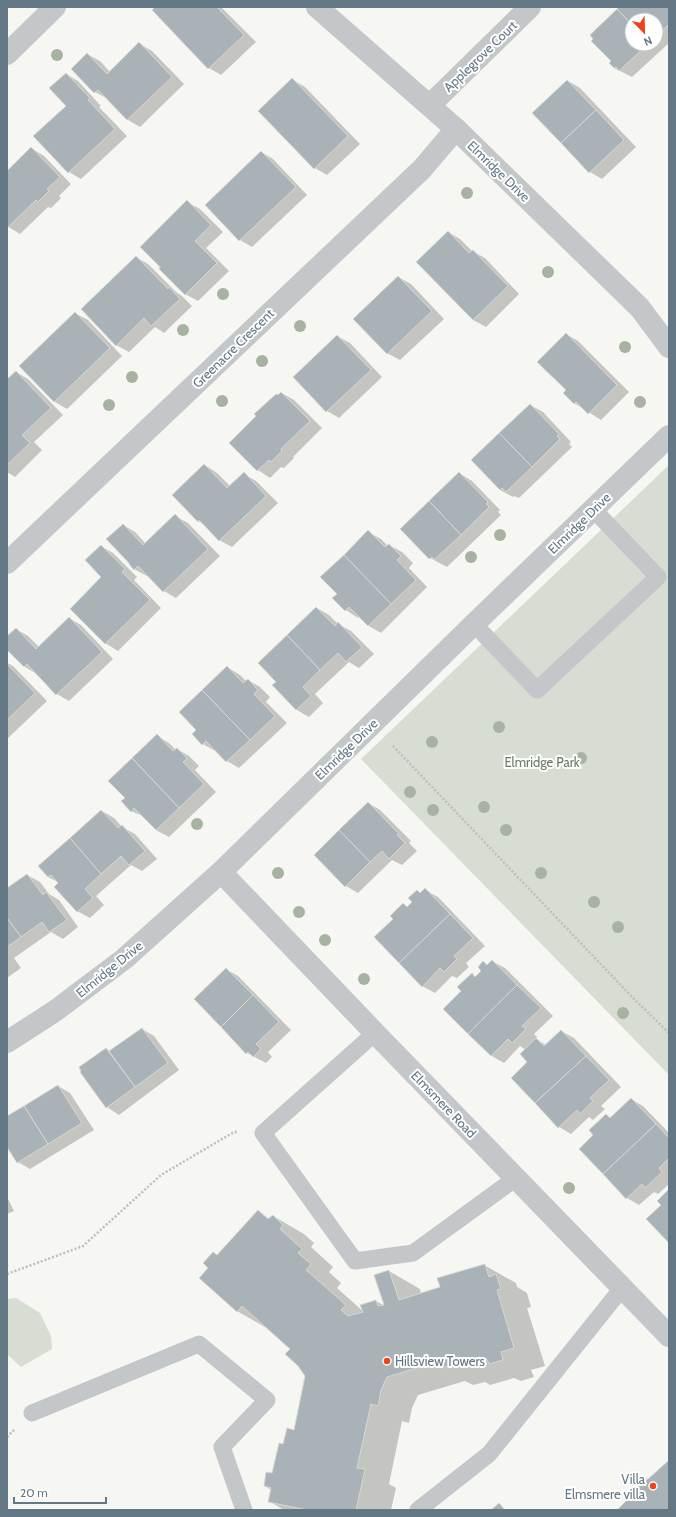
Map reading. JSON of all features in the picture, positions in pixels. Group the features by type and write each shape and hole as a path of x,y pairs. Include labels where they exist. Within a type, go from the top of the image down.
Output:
{"street":[{"path":"7,54 55,7"},
{"name":"Elmridge Drive","path":"317,7 456,129 640,308 669,347"},
{"name":"Applegrove Court","path":"430,105 530,7"},
{"name":"Greenacre Crescent","path":"7,563 416,174 456,129"},
{"name":"Elmridge Drive","path":"7,1042 55,1012 124,959 221,872 474,624 669,436"},
{"name":"Elmsmere Road","path":"221,872 669,1336"}],"lane":[{"path":"474,624 537,690 658,577 593,509"},
{"path":"375,1033 263,1133 355,1261 413,1253 516,1178"},
{"path":"418,1510 489,1454 623,1287"},
{"path":"32,1412 199,1344 267,1400 222,1447 244,1510"}],"path":[{"path":"393,746 633,998 669,1033"},
{"path":"7,1274 83,1246 161,1175 234,1132 263,1133"}],"green space":[{"name":"Elmridge Park","path":"669,465 669,1075 361,759"},
{"path":"16,1298 40,1313 51,1336 52,1349 21,1367 7,1354 7,1299"}],"building":[{"path":"155,7 217,7 244,35 208,69 152,10"},
{"path":"619,7 669,7 669,24 664,29 664,12 624,12 624,16 617,9"},
{"path":"617,9 624,16 624,52 639,52 619,71 616,67 614,68 609,63 611,61 591,41 593,39 590,35"},
{"path":"139,42 172,77 127,120 98,90 94,93 71,69 87,53 107,74"},
{"path":"66,73 90,98 88,100 115,129 68,173 33,136 66,106 49,88"},
{"path":"292,78 348,136 314,169 258,111"},
{"path":"567,80 596,110 561,143 532,113"},
{"path":"596,110 624,140 589,173 561,143"},
{"path":"31,147 60,177 47,189 49,191 38,202 36,200 7,228 7,171"},
{"path":"261,151 296,187 239,241 205,205"},
{"path":"187,200 211,225 195,241 217,263 185,295 140,247"},
{"path":"448,231 469,253 473,250 508,286 473,320 416,262"},
{"path":"136,256 168,289 169,287 180,299 151,326 144,318 116,346 81,309"},
{"path":"398,276 432,311 387,354 353,319"},
{"path":"75,312 110,348 54,402 19,366"},
{"path":"566,333 617,385 588,414 576,402 574,404 563,393 566,390 537,362"},
{"path":"337,335 371,370 326,412 293,377"},
{"path":"16,371 51,408 22,435 30,443 7,465 7,379"},
{"path":"281,392 310,421 281,449 282,451 271,462 269,460 257,471 229,443 256,416 254,414 276,394 278,395"},
{"path":"530,404 559,434 557,436 560,439 532,467 499,433"},
{"path":"499,433 532,467 506,492 502,488 500,490 471,460"},
{"path":"204,464 227,488 244,472 266,496 219,541 172,495"},
{"path":"459,472 488,502 486,504 489,507 461,535 429,501"},
{"path":"429,501 461,535 434,560 432,557 429,559 400,529"},
{"path":"175,514 208,549 163,592 138,566 134,570 106,539 123,524 143,545"},
{"path":"368,530 385,547 389,544 401,556 397,560 416,580 391,604 344,555"},
{"path":"101,545 125,569 122,572 150,600 105,644 70,609 101,577 85,560"},
{"path":"344,555 391,604 368,626 349,607 345,611 332,598 337,594 320,577"},
{"path":"316,607 335,626 338,622 362,647 346,662 338,653 320,670 287,635"},
{"path":"69,617 102,652 56,695 27,664 24,667 7,650 7,636 16,628 36,649"},
{"path":"287,635 320,670 303,687 311,696 296,710 272,685 276,682 258,663"},
{"path":"7,664 35,693 7,720"},
{"path":"227,666 243,683 248,679 258,690 254,694 275,716 250,740 202,690"},
{"path":"202,690 250,740 226,762 206,741 202,745 192,734 196,730 179,712"},
{"path":"157,734 173,751 177,748 187,758 183,762 204,784 179,808 132,758"},
{"path":"132,758 179,808 156,830 134,808 131,812 121,801 125,798 108,781"},
{"path":"368,802 399,834 397,835 405,843 389,859 382,851 370,862 339,830"},
{"path":"101,810 118,828 122,825 145,851 129,865 121,856 101,874 70,838"},
{"path":"339,830 370,862 345,887 314,855"},
{"path":"70,838 101,874 85,889 93,898 77,912 54,887 58,883 51,875 48,877 38,866"},
{"path":"27,874 43,895 46,892 67,920 49,932 42,922 21,937 7,918 7,888"},
{"path":"425,888 450,914 399,963 374,937 393,919 390,916 403,903 407,907 412,902 408,898 417,890 420,893"},
{"path":"450,914 473,938 454,956 457,959 444,972 440,968 422,987 399,963"},
{"path":"7,918 21,937 7,947"},
{"path":"492,960 517,985 468,1034 443,1009 461,991 457,987 472,973 475,977 481,971 478,967 483,961 487,965"},
{"path":"226,968 253,995 221,1027 194,999"},
{"path":"517,985 541,1008 522,1026 526,1029 512,1043 508,1039 491,1056 468,1034"},
{"path":"253,995 279,1022 256,1044 261,1049 253,1057 248,1052 246,1054 221,1027"},
{"path":"142,1028 168,1063 135,1087 109,1051"},
{"path":"561,1030 586,1056 535,1103 511,1078 527,1062 520,1054 536,1038 544,1046"},
{"path":"106,1048 135,1087 106,1108 80,1072 79,1067"},
{"path":"586,1056 609,1080 590,1098 593,1101 580,1114 577,1110 558,1128 535,1103"},
{"path":"58,1085 82,1123 48,1144 24,1106"},
{"path":"631,1098 656,1124 603,1174 579,1149 593,1135 589,1130 606,1114 610,1118"},
{"path":"24,1106 48,1144 17,1163 7,1147 7,1116"},
{"path":"656,1124 669,1138 669,1158 659,1168 662,1172 645,1188 642,1184 626,1199 603,1174"},
{"path":"669,1189 669,1243 646,1219 661,1205 657,1201"},
{"name":"Hillsview Towers","path":"258,1210 268,1219 273,1215 283,1225 280,1229 302,1249 298,1253 311,1264 306,1270 346,1305 341,1310 348,1316 363,1312 360,1305 376,1300 378,1306 384,1305 374,1275 389,1270 399,1300 440,1287 437,1278 485,1264 489,1277 496,1274 501,1289 497,1290 514,1348 501,1352 503,1360 489,1364 487,1359 458,1367 457,1363 441,1368 439,1361 387,1377 381,1390 378,1406 371,1404 357,1468 365,1469 356,1510 307,1510 268,1502 271,1488 264,1486 266,1472 272,1473 279,1443 283,1444 287,1428 294,1430 305,1376 298,1366 285,1354 290,1349 242,1306 237,1312 199,1278 208,1268 203,1263 213,1252 217,1255"},
{"name":"Villa Elmsmere villa","path":"668,1461 669,1510 617,1510 630,1497 630,1492 643,1480 648,1479"},
{"path":"499,1503 505,1510 491,1510"}],"place":[{"name":"Hillsview Towers","path":"387,1361"},
{"name":"Villa Elmsmere villa","path":"653,1486"}]}
